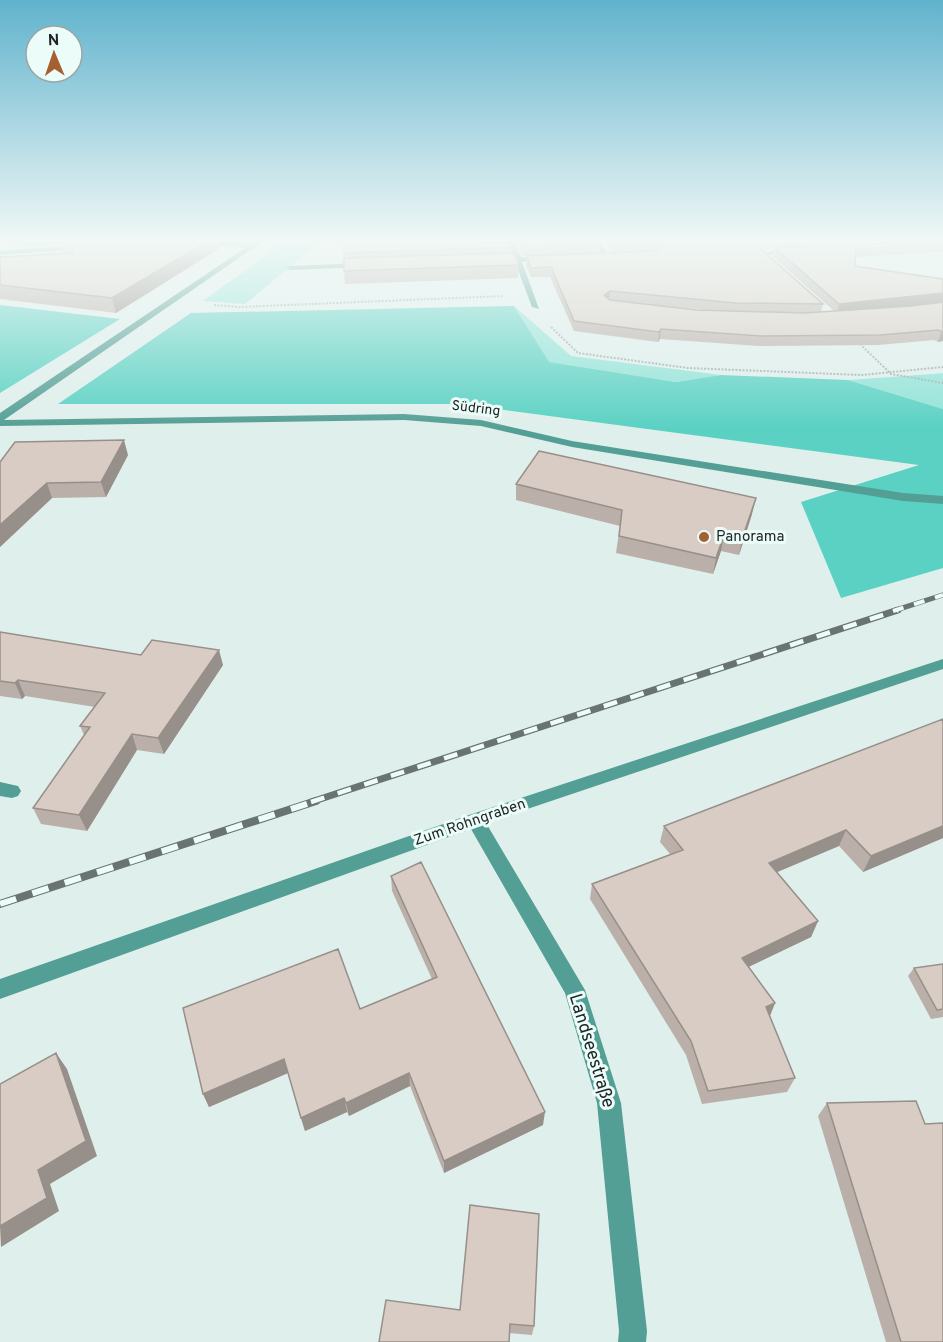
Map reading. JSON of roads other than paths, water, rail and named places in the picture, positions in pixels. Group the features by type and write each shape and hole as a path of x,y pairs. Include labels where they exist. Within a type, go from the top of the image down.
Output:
{"street":[{"path":"0,418 165,305"},
{"name":"Südring","path":"0,423 404,417 481,423 572,444 860,491 943,500"},
{"name":"Zum Rohngraben","path":"0,989 475,820 943,664"},
{"name":"Landseestraße","path":"475,820 575,990 609,1103 633,1331 632,1342"}],"railway":[{"path":"893,611 943,595"},
{"path":"311,802 898,610"},
{"path":"0,904 316,801"}],"place":[{"name":"Panorama","path":"704,537"}]}
